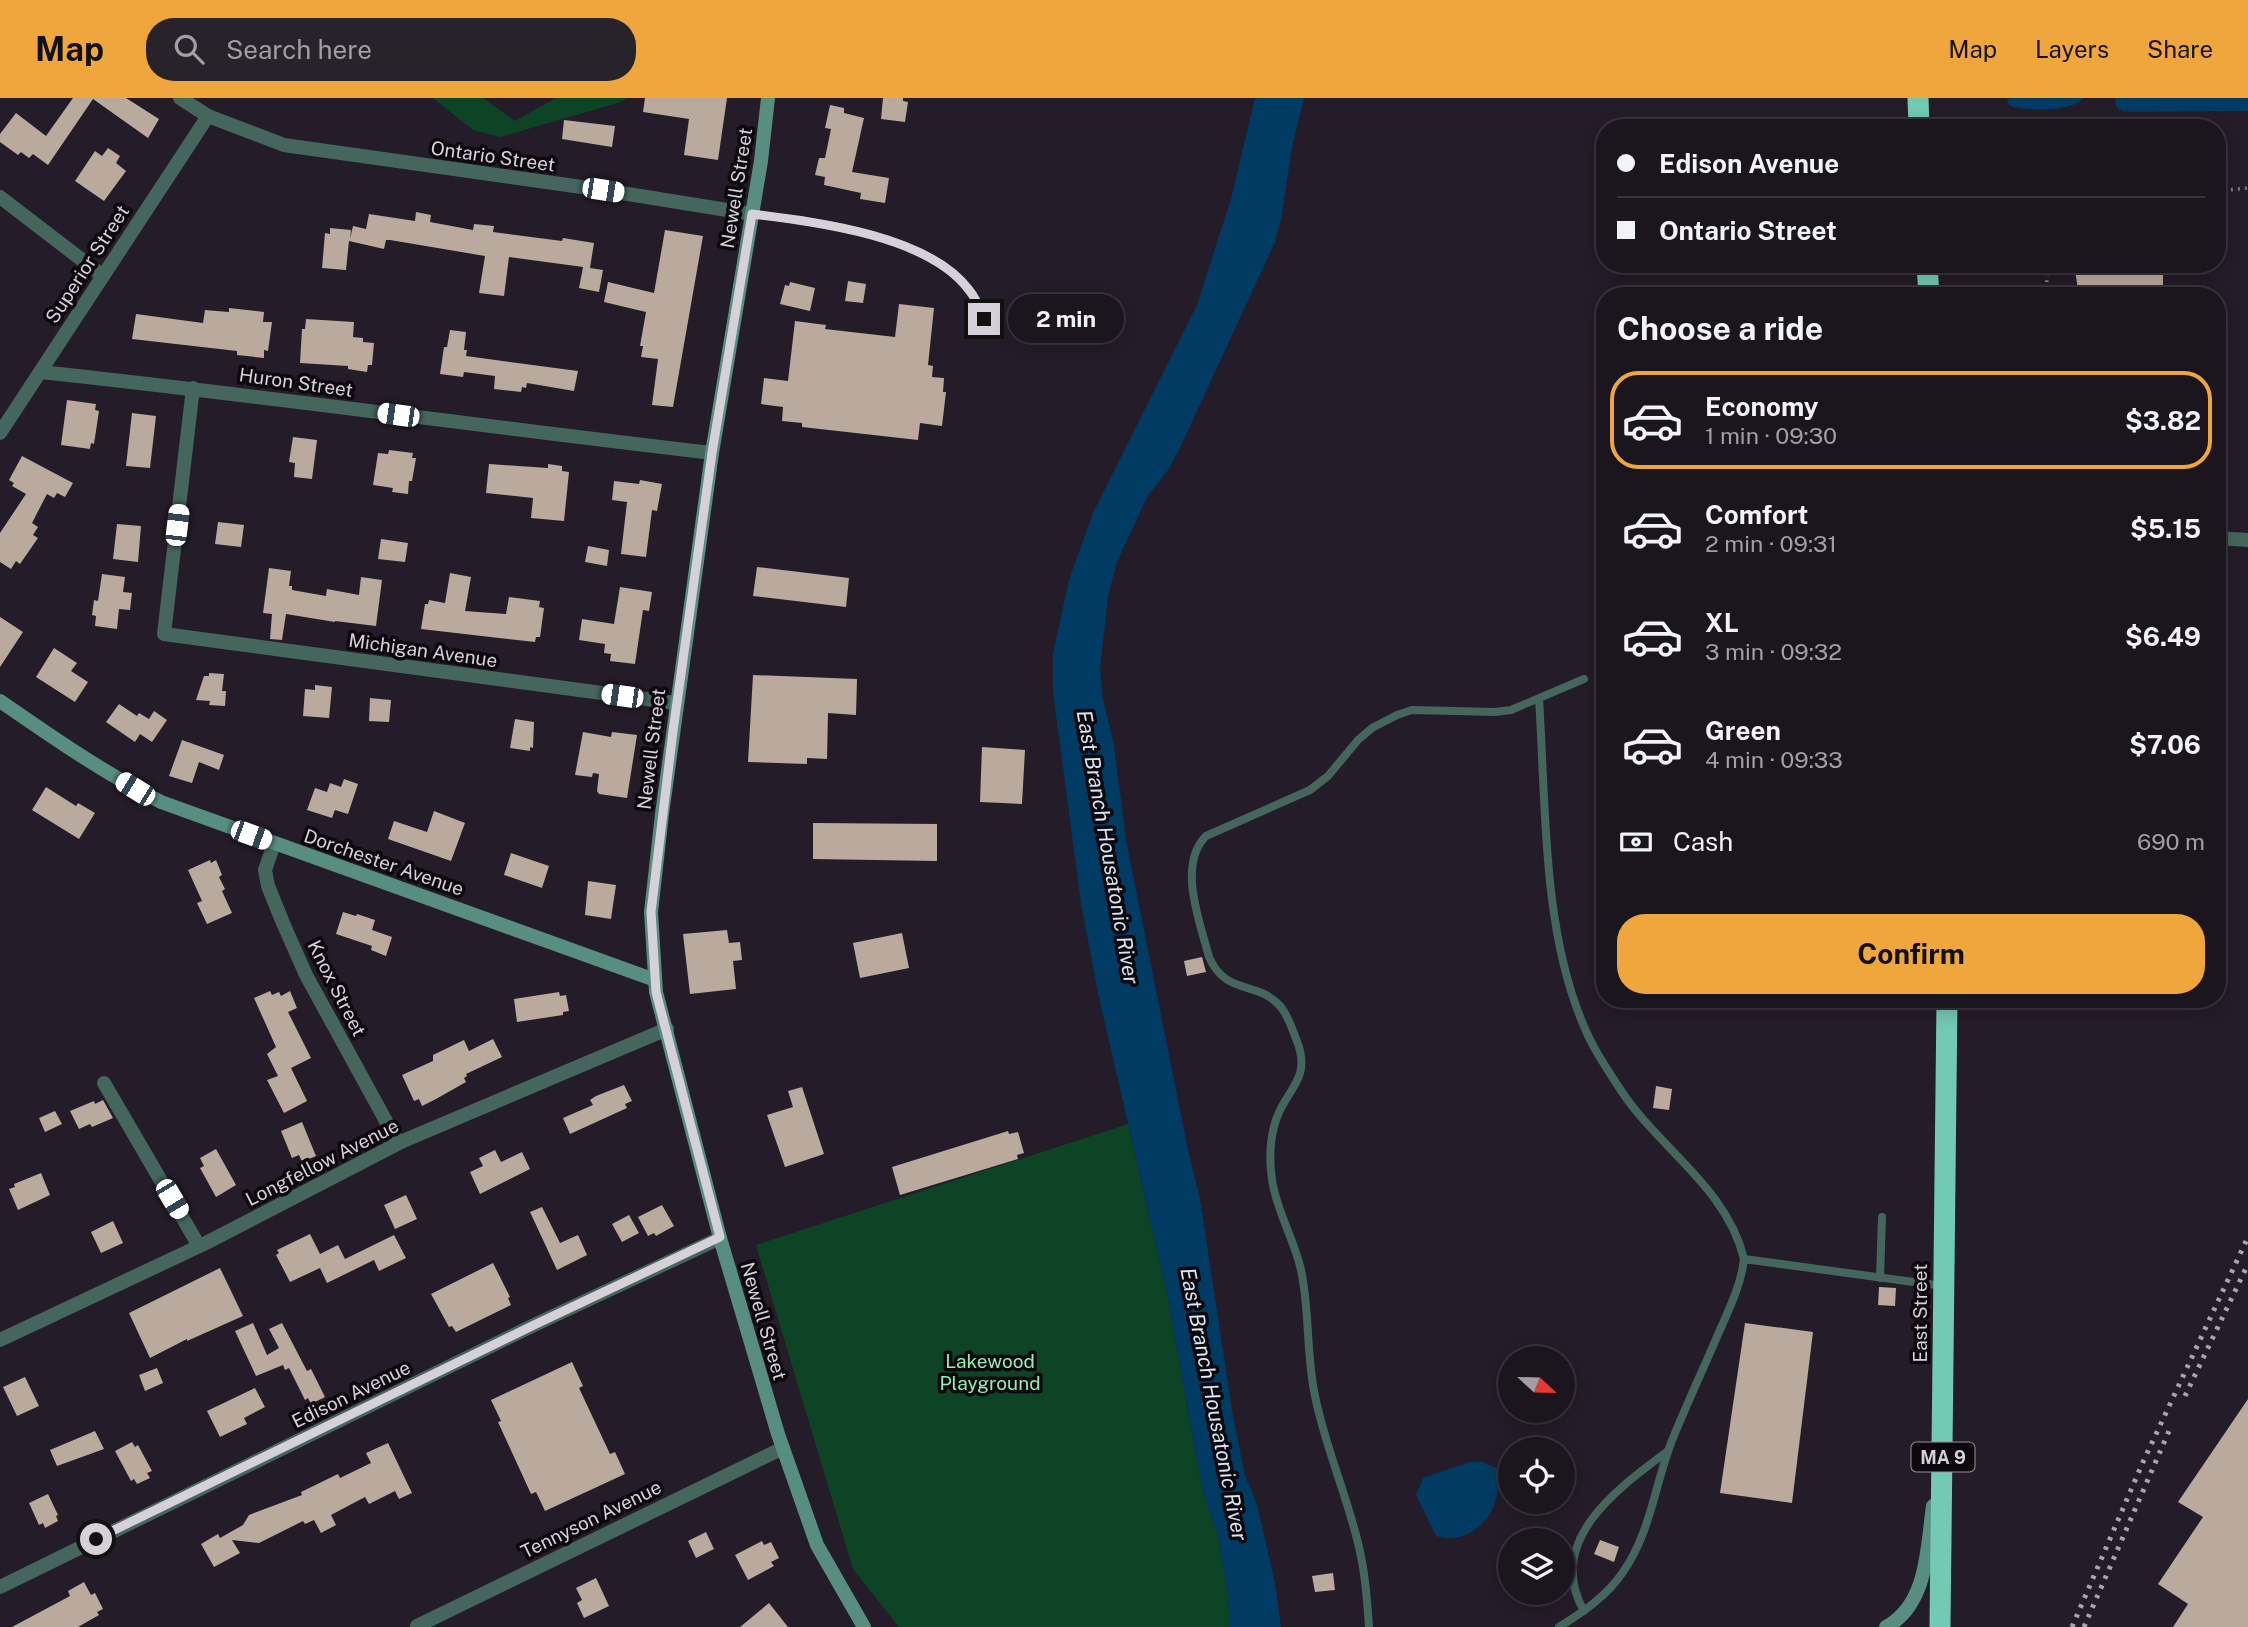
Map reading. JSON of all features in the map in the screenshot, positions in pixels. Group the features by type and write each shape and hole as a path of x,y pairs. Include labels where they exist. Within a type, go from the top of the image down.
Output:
{"highway":[{"path":"1918,98 1919,119"},
{"name":"East Street","path":"1940,1627 1947,1008"}],"street":[{"name":"Ontario Street","path":"180,98 208,116 284,145 752,214"},
{"name":"Newell Street","path":"768,98 761,161 712,453 677,704 651,912 654,980 720,1237 783,1448 817,1545 864,1627"},
{"name":"Superior Street","path":"0,433 208,116"},
{"path":"0,197 103,276"},
{"name":"Huron Street","path":"41,372 193,388 712,453"},
{"name":"Michigan Avenue","path":"193,388 164,634 677,704"},
{"path":"2226,539 2248,540"},
{"name":"Dorchester Avenue","path":"0,701 50,736 160,802 654,980"},
{"name":"Knox Street","path":"274,844 265,870 268,886 283,923 306,975 398,1143"},
{"name":"Longfellow Avenue","path":"2,1334 199,1246 398,1143 667,1029"},
{"path":"104,1083 199,1246"},
{"name":"Edison Avenue","path":"0,1587 534,1325 720,1237"},
{"path":"1886,1627 1897,1619 1915,1596 1924,1568 1937,1485 1943,1400"},
{"name":"Tennyson Avenue","path":"417,1626 783,1448"}],"lane":[{"name":"Ontario Street","path":"752,214 832,224 895,242 945,266 970,290 984,319"},
{"path":"1369,1627 1359,1545 1329,1453 1314,1393 1302,1275 1276,1199 1270,1165 1274,1128 1278,1115 1300,1076 1301,1058 1289,1022 1280,1006 1266,996 1228,981 1214,968 1209,957 1193,885 1192,860 1195,850 1206,836 1319,784 1358,740 1384,721 1412,710 1511,710 1584,679"},
{"path":"1539,699 1554,921 1578,1013 1590,1040 1627,1099 1717,1199 1736,1236 1744,1259 1732,1301 1668,1451 1648,1518 1633,1556 1612,1587 1584,1611 1559,1627"},
{"path":"1880,1278 1882,1217"},
{"path":"1744,1259 1943,1286"},
{"path":"1584,1611 1573,1589 1572,1573 1575,1550 1584,1530 1602,1505 1620,1488 1668,1451"}],"path":[{"path":"2226,190 2248,188"}],"green space":[{"path":"433,98 483,98 515,121 556,98 627,98 500,137 473,130"},
{"name":"Lakewood Playground","path":"1128,1124 1167,1293 1202,1488 1218,1536 1228,1594 1230,1627 899,1627 853,1569 756,1245"}],"water":[{"name":"East Branch Housatonic River","path":"1255,98 1304,98 1292,147 1281,220 1275,242 1179,450 1168,470 1147,497 1117,562 1108,596 1100,669 1103,699 1114,745 1126,840 1200,1199 1233,1416 1245,1476 1257,1504 1275,1583 1281,1627 1230,1627 1228,1594 1218,1536 1202,1488 1167,1293 1098,993 1081,903 1053,692 1053,653 1069,580 1093,513 1197,305 1231,199"},
{"path":"2007,98 2083,98 2070,106 2040,110 2013,107 2009,105"},
{"path":"2115,98 2248,98 2248,111 2124,112 2116,107"},
{"path":"1470,1462 1483,1462 1496,1468 1497,1496 1485,1520 1475,1530 1464,1536 1451,1538 1436,1536 1416,1495 1423,1478"}],"building":[{"path":"73,98 126,98 159,119 148,138 93,99 48,165 33,154 29,158 21,152 18,155 0,142 0,134 16,113 46,136"},
{"path":"645,98 727,98 718,160 684,155 689,119 643,112"},
{"path":"883,98 903,98 903,101 908,102 905,122 881,119"},
{"path":"830,105 844,108 844,113 864,118 852,172 889,178 885,203 860,199 861,193 824,185 825,177 815,175 819,158 825,158 831,129 825,128"},
{"path":"564,120 615,126 612,147 562,139"},
{"path":"108,148 120,156 116,163 126,171 104,201 75,181 95,151 102,156"},
{"path":"416,212 431,215 430,222 473,230 474,224 494,226 493,232 594,243 590,268 603,270 599,292 579,288 583,267 509,257 504,296 479,293 485,256 390,240 386,240 384,249 349,241 346,270 322,268 325,233 330,234 330,228 351,230 350,239 353,226 366,229 369,214 415,221"},
{"path":"665,230 703,236 673,407 652,405 658,359 641,357 643,346 640,346 646,312 604,302 608,282 654,293"},
{"path":"2075,273 2163,273 2163,287 2078,287"},
{"path":"848,281 866,284 863,303 845,301"},
{"path":"790,282 815,288 810,311 780,304 785,285 789,286"},
{"path":"899,304 934,308 928,365 933,366 932,377 944,378 943,392 946,392 942,426 920,423 918,440 802,427 802,423 782,421 783,407 761,404 764,378 788,381 795,321 826,325 825,329 895,337"},
{"path":"229,308 264,312 263,322 272,322 268,351 264,350 264,358 237,355 237,351 132,339 136,314 203,323 205,310 229,312"},
{"path":"306,319 354,322 353,337 374,343 372,365 368,365 367,372 348,369 348,366 300,363 302,329 305,329"},
{"path":"450,330 466,332 466,356 578,371 574,391 527,383 521,392 494,389 495,376 464,372 463,377 440,374"},
{"path":"67,400 96,404 95,410 99,411 94,444 91,443 90,449 61,445"},
{"path":"132,413 156,416 150,468 126,466"},
{"path":"293,437 317,440 312,479 294,477 295,463 289,462"},
{"path":"389,450 413,453 412,458 416,458 408,494 373,485 378,453 388,454"},
{"path":"22,456 73,483 65,497 57,493 54,498 47,494 32,523 38,527 33,535 38,538 20,564 16,561 11,569 0,562 0,533 26,494 12,486 14,483 9,480"},
{"path":"489,464 548,468 548,464 562,466 562,471 569,472 564,521 531,518 533,498 486,493"},
{"path":"640,480 662,484 657,511 652,510 646,557 621,554 627,502 612,500 614,481 639,484"},
{"path":"218,522 244,525 241,547 215,544"},
{"path":"117,524 141,526 138,562 113,559"},
{"path":"381,539 408,543 405,562 378,559"},
{"path":"588,546 609,550 607,566 585,562"},
{"path":"757,567 849,578 846,607 753,596"},
{"path":"269,568 291,571 289,586 292,586 292,590 326,596 327,589 359,595 361,577 382,580 376,626 286,614 282,640 270,639 272,614 263,613"},
{"path":"450,573 471,577 465,611 506,614 509,597 540,601 539,607 544,608 540,637 536,637 535,642 421,629 425,604 428,604 429,600 445,603"},
{"path":"102,574 125,577 123,592 132,593 130,610 119,609 117,629 95,626 96,616 92,615 94,600 98,601"},
{"path":"620,587 652,592 649,611 643,610 635,664 610,661 611,654 604,653 605,644 579,640 582,619 614,624"},
{"path":"0,617 23,632 0,667"},
{"path":"54,648 77,663 71,671 88,682 75,702 36,677"},
{"path":"209,673 224,674 222,691 226,691 225,706 209,705 210,701 196,700 204,676 209,676"},
{"path":"753,675 857,679 856,715 828,713 827,759 807,758 807,764 748,762"},
{"path":"315,685 332,687 329,718 303,716 305,689 315,690"},
{"path":"370,698 391,700 389,722 369,721"},
{"path":"119,704 137,716 139,713 149,719 154,711 167,720 152,742 140,734 135,742 106,722"},
{"path":"515,719 534,722 533,748 530,747 530,751 510,748"},
{"path":"583,732 611,737 612,732 637,735 627,798 599,794 599,774 593,773 592,777 575,775"},
{"path":"182,740 224,755 219,770 199,762 192,783 169,776"},
{"path":"982,747 1025,750 1022,804 980,802"},
{"path":"344,779 358,784 348,814 335,810 332,818 307,810 315,788 327,792 330,783 341,787"},
{"path":"46,787 76,806 78,803 95,813 79,839 32,810"},
{"path":"434,811 465,823 451,861 388,839 394,821 427,832"},
{"path":"813,823 937,824 937,861 813,859"},
{"path":"511,853 549,866 542,888 504,875"},
{"path":"210,860 211,863 216,860 222,875 219,877 225,889 222,891 232,913 207,924 197,903 202,901 188,870"},
{"path":"588,881 616,885 611,919 585,915"},
{"path":"343,912 375,920 372,930 392,937 386,956 371,950 372,946 336,934"},
{"path":"727,930 729,943 740,942 742,960 733,961 736,989 690,994 683,934"},
{"path":"902,933 909,968 860,978 853,943"},
{"path":"1202,957 1206,972 1187,976 1184,961"},
{"path":"270,991 272,995 279,992 281,996 290,991 297,1008 288,1012 311,1058 291,1068 307,1101 284,1113 267,1080 278,1076 267,1054 276,1047 254,998"},
{"path":"559,992 560,996 566,995 569,1011 563,1012 563,1015 517,1022 514,999"},
{"path":"493,1039 502,1057 466,1074 466,1082 422,1106 419,1099 414,1101 402,1075 433,1061 433,1055 464,1040 469,1051"},
{"path":"624,1085 632,1101 625,1104 627,1108 570,1134 563,1118 593,1105 590,1100 596,1096"},
{"path":"1656,1086 1672,1089 1669,1110 1653,1108"},
{"path":"802,1087 824,1154 785,1167 767,1115 793,1107 788,1091"},
{"path":"103,1100 113,1118 79,1129 70,1111"},
{"path":"55,1111 62,1124 45,1132 39,1118"},
{"path":"302,1122 316,1156 302,1162 299,1155 292,1158 281,1131"},
{"path":"1008,1131 1009,1134 1018,1132 1024,1153 1017,1155 1018,1159 900,1195 892,1167"},
{"path":"216,1149 236,1185 216,1197 200,1168 204,1166 200,1158"},
{"path":"495,1150 501,1162 522,1152 530,1169 480,1194 470,1172 483,1166 479,1158"},
{"path":"41,1173 50,1195 18,1210 9,1189 15,1187 14,1184"},
{"path":"406,1195 417,1219 395,1229 384,1205"},
{"path":"662,1205 674,1226 656,1236 654,1233 648,1236 638,1217"},
{"path":"542,1207 560,1243 578,1235 587,1255 557,1270 530,1212"},
{"path":"629,1215 639,1233 622,1242 612,1224"},
{"path":"113,1221 123,1243 101,1253 91,1232"},
{"path":"310,1234 320,1254 338,1245 345,1259 394,1235 406,1258 379,1271 374,1260 327,1283 320,1268 290,1282 276,1255 279,1253 277,1250"},
{"path":"493,1263 510,1297 508,1298 511,1305 456,1332 452,1326 449,1327 431,1294"},
{"path":"220,1268 243,1316 150,1358 129,1313"},
{"path":"1879,1287 1896,1288 1895,1306 1878,1305"},
{"path":"253,1323 267,1355 279,1348 269,1329 282,1323 307,1371 311,1369 325,1397 311,1404 308,1398 305,1400 289,1368 285,1370 283,1365 256,1376 235,1331"},
{"path":"1745,1323 1813,1332 1792,1503 1720,1493"},
{"path":"572,1362 583,1386 579,1388 610,1454 615,1452 625,1474 545,1511 536,1492 531,1494 498,1422 501,1421 491,1400"},
{"path":"157,1368 163,1383 145,1391 139,1375"},
{"path":"25,1377 39,1406 17,1416 3,1387"},
{"path":"255,1388 265,1407 244,1418 247,1424 220,1437 207,1411"},
{"path":"2248,1399 2248,1627 2173,1627 2188,1604 2158,1584 2203,1517 2178,1502"},
{"path":"95,1431 104,1449 57,1466 50,1450"},
{"path":"132,1442 135,1447 138,1445 152,1471 147,1473 150,1478 137,1484 134,1479 131,1481 115,1451"},
{"path":"388,1443 412,1493 399,1499 395,1491 369,1504 365,1497 331,1515 336,1525 321,1533 314,1520 305,1524 303,1521 259,1543 232,1540 240,1553 214,1567 201,1544 218,1534 220,1538 243,1525 249,1515 302,1495 301,1492 338,1474 340,1478 371,1463 366,1453"},
{"path":"48,1494 58,1521 45,1528 43,1523 39,1525 29,1503"},
{"path":"706,1532 714,1549 696,1558 688,1541"},
{"path":"1600,1540 1619,1547 1614,1562 1594,1554"},
{"path":"762,1541 764,1545 771,1542 779,1558 771,1562 774,1566 748,1580 735,1555"},
{"path":"1333,1573 1335,1590 1315,1592 1312,1576"},
{"path":"596,1578 609,1606 584,1618 577,1603 582,1600 576,1588"},
{"path":"84,1582 91,1595 95,1593 103,1609 97,1612 99,1615 78,1627 12,1627 70,1596 68,1591"},
{"path":"769,1603 788,1627 740,1627"}],"railway":[{"path":"2072,1627 2143,1462 2248,1237"},
{"path":"2185,1396 2248,1264"},
{"path":"2084,1627 2169,1431"}],"route":[{"path":"96,1539 720,1237 656,992 651,912 712,453 752,214 832,224 895,242 945,266 970,290 984,319"}]}
